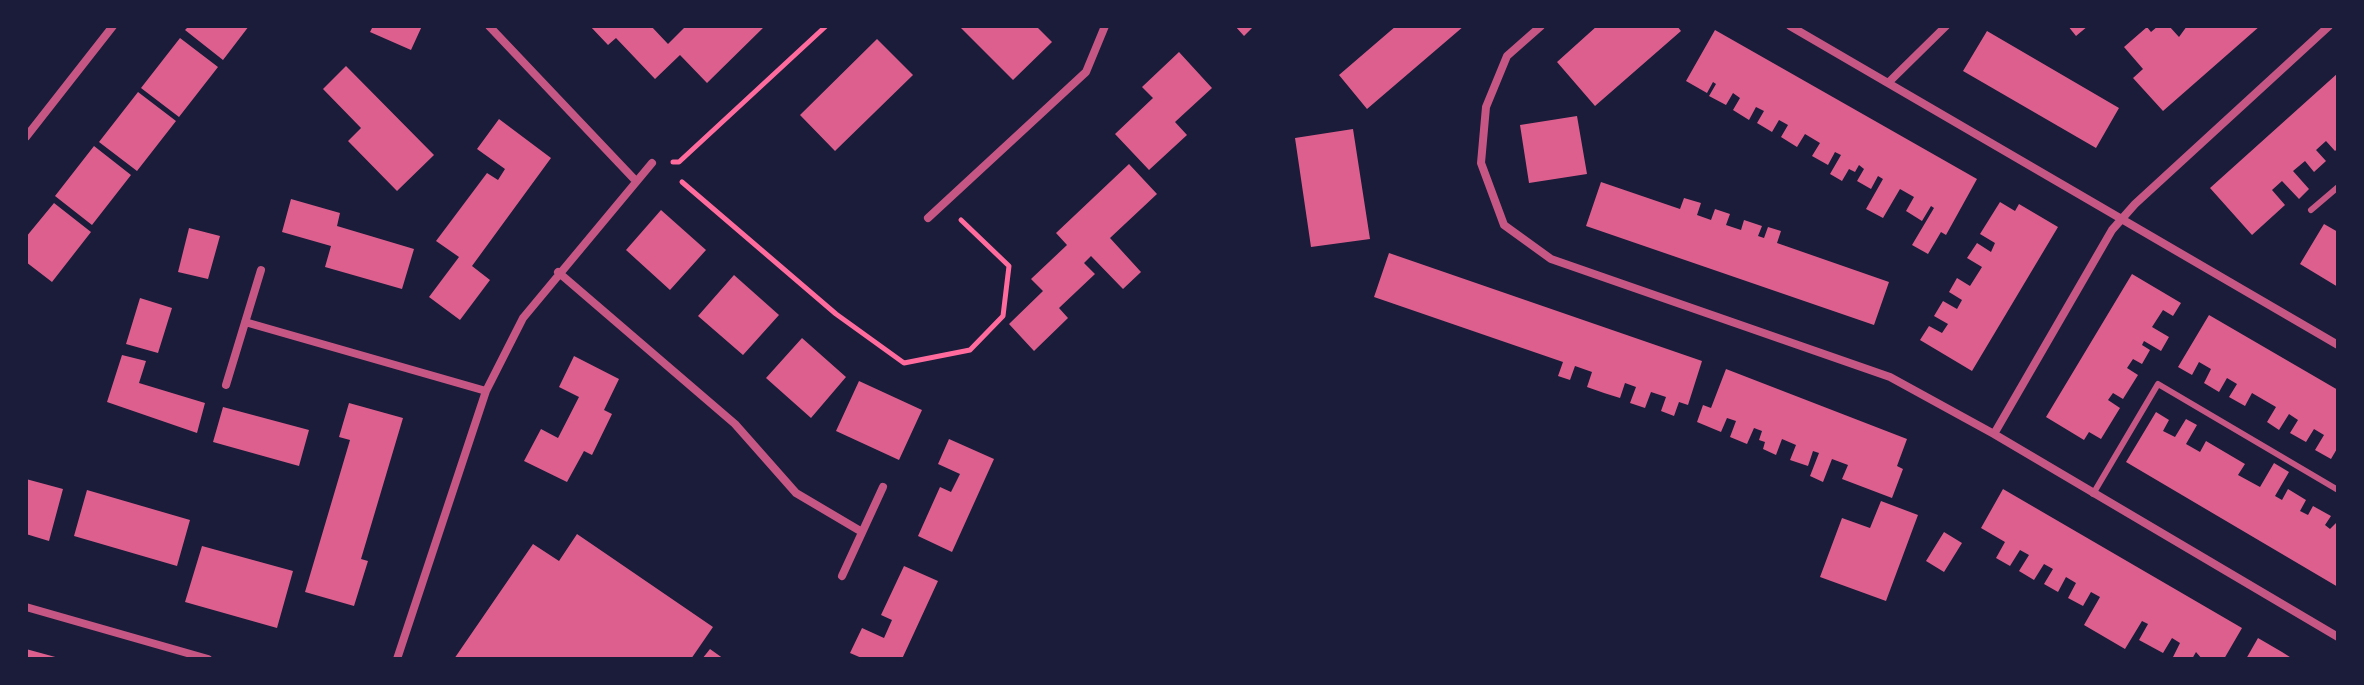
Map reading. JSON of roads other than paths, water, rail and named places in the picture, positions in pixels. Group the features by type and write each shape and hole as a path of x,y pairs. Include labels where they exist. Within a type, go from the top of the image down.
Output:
{"street":[{"path":"26,137 113,26"},
{"path":"489,26 635,180"},
{"path":"928,218 1086,72 1105,26"},
{"path":"1541,26 1507,56 1486,107 1481,163 1504,225 1551,259 1890,377 1994,434 2092,495 2338,637"},
{"path":"1790,26 2338,345"},
{"path":"1888,83 1946,26"},
{"path":"1994,434 2122,218 2329,26"},
{"path":"397,659 486,391 523,318 558,272 652,163"},
{"path":"226,385 261,270"},
{"path":"558,272 735,424 796,493 862,532"},
{"path":"245,322 486,391"},
{"path":"842,576 883,487"},
{"path":"26,607 208,659"}],"lane":[{"path":"2311,210 2338,187"},
{"path":"2092,495 2158,384 2338,490"}]}
